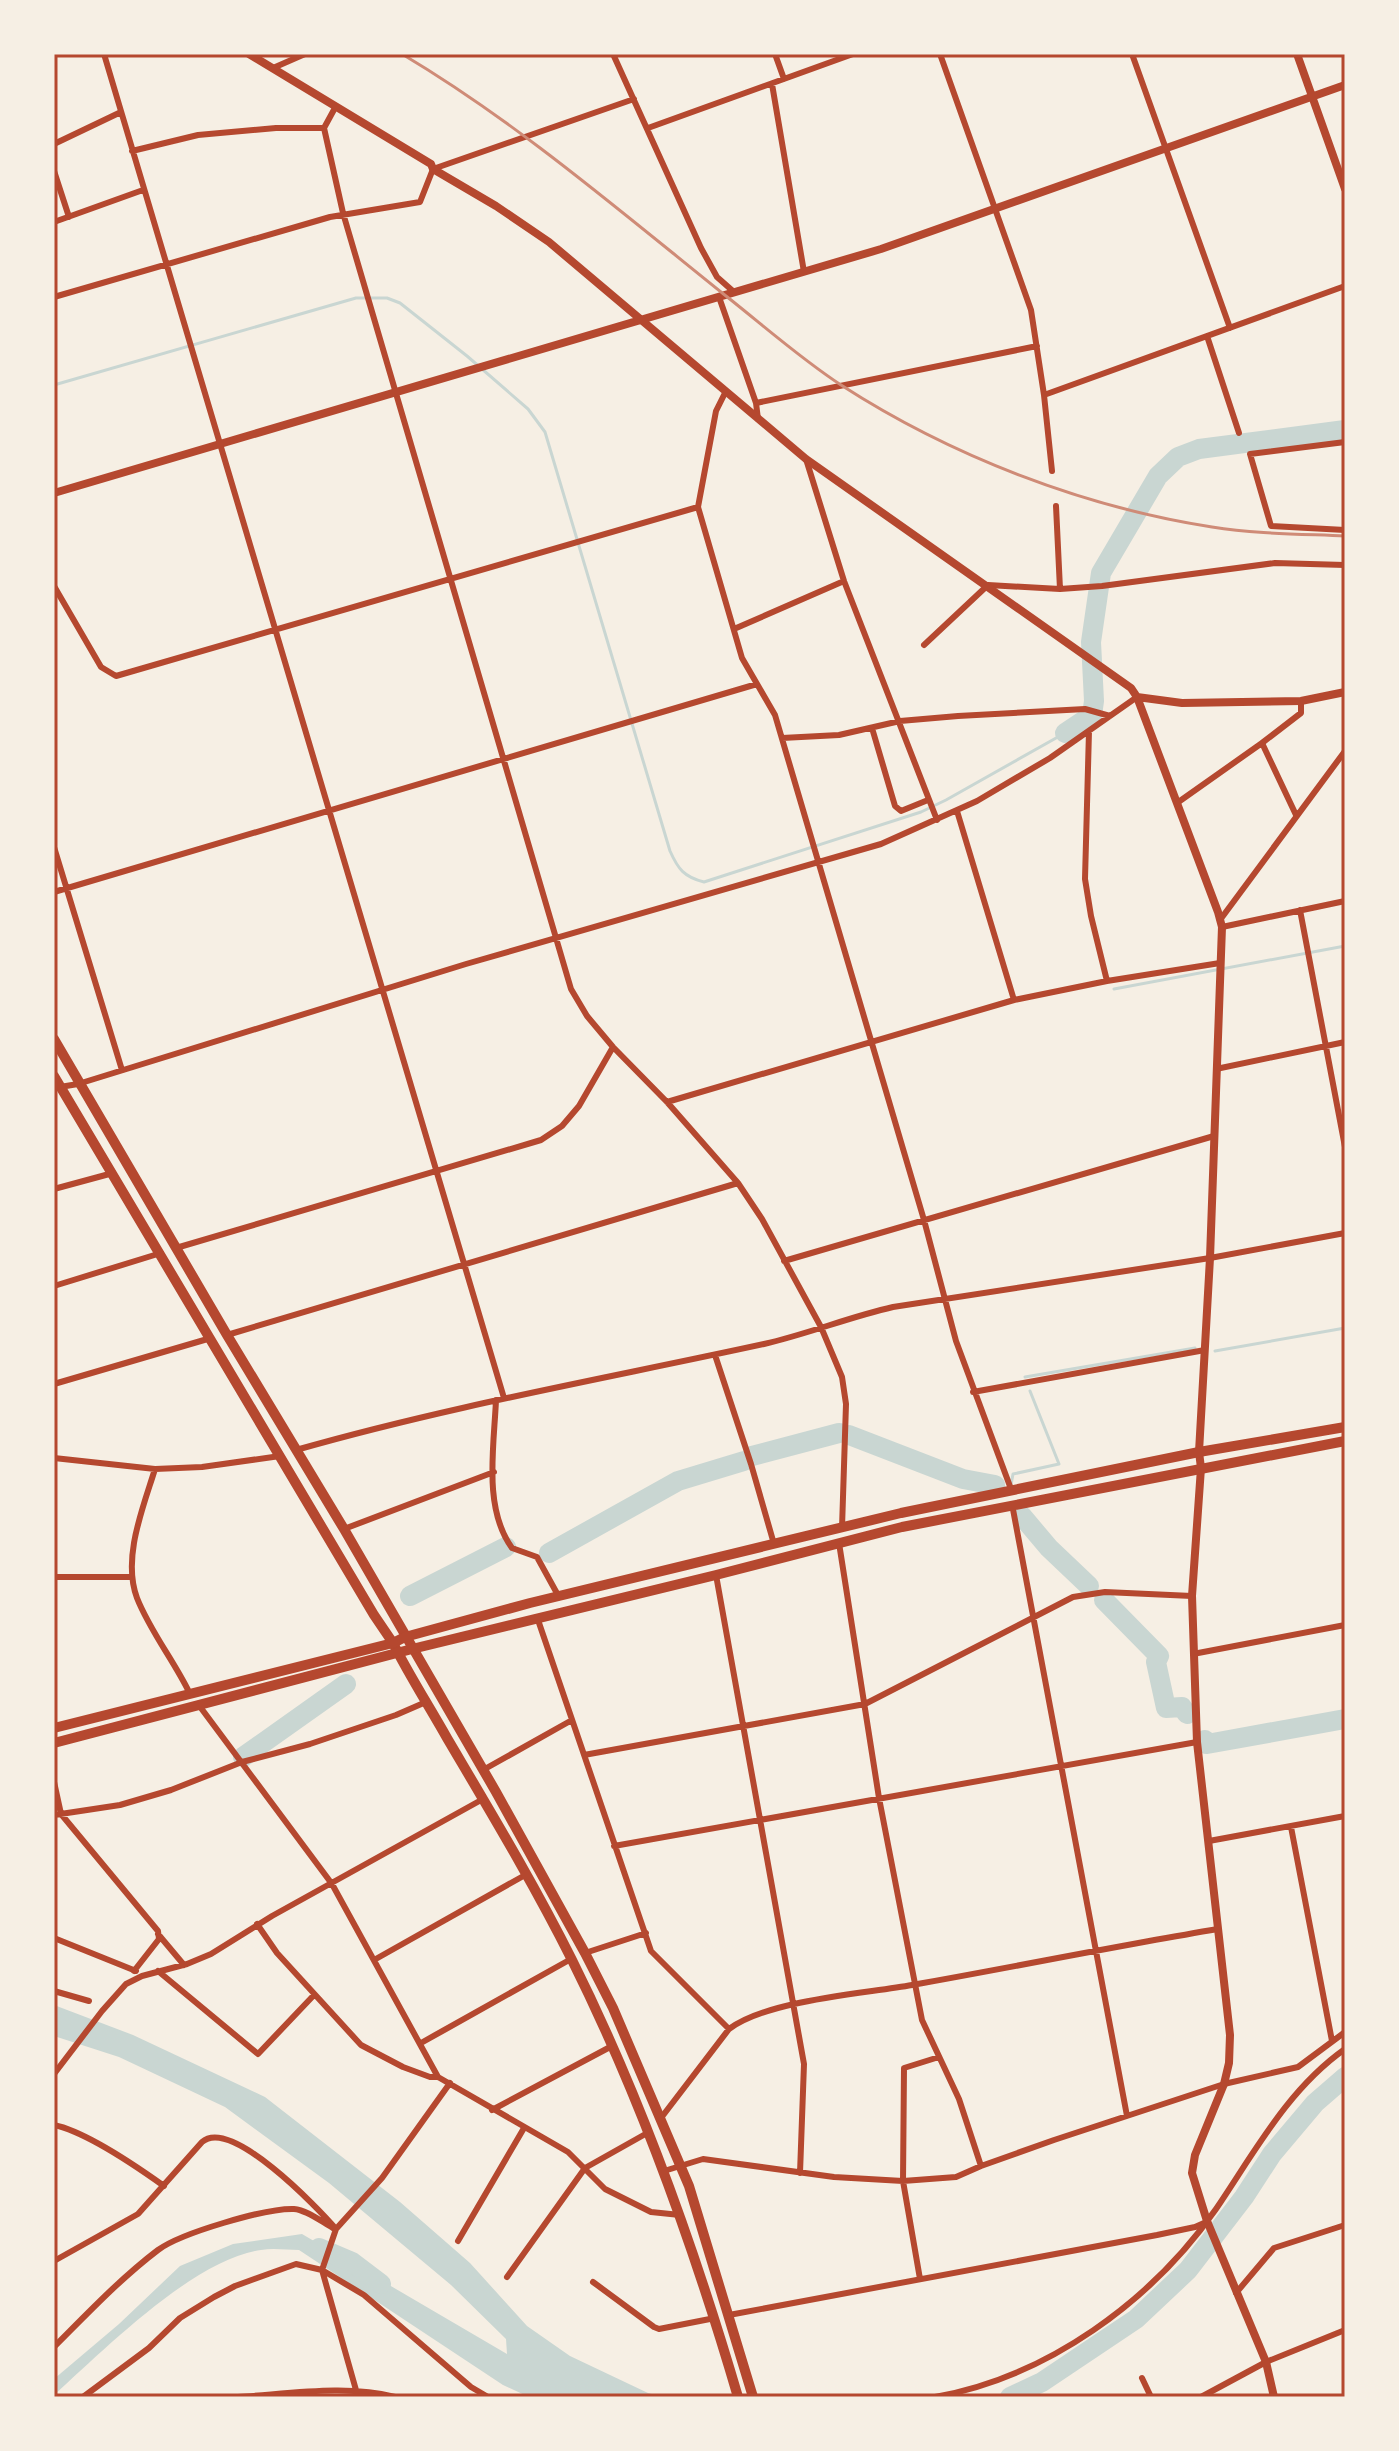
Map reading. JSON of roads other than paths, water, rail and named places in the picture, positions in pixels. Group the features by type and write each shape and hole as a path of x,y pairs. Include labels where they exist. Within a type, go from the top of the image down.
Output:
{"main road":[{"path":"54,1039 344,1529 585,1953 613,2008 681,2165 753,2397"},
{"path":"54,1076 57,1088 161,1253 527,1874 613,2046 649,2132 715,2318 738,2397"},
{"path":"54,1728 393,1643 530,1603 842,1528 1011,1489 1345,1427"},
{"path":"54,1743 537,1617 839,1543 1012,1504 1345,1441"}],"street":[{"path":"104,54 437,1170 500,1399 494,1472 497,1516 506,1539 520,1553 537,1557 559,1597"},
{"path":"249,54 431,164 433,169 549,242 806,459 988,585 1099,668 1131,688 1137,697 1221,923 1210,1258 1199,1452 1201,1468 1192,1596 1197,1742 1230,2035 1229,2063 1224,2084 1200,2143 1192,2173 1207,2221 1266,2362 1274,2397"},
{"path":"273,68 305,54"},
{"path":"613,54 701,248 717,277 734,292"},
{"path":"775,54 784,79"},
{"path":"648,128 853,54"},
{"path":"940,54 1031,310 1052,471"},
{"path":"1132,54 1230,328"},
{"path":"1297,54 1345,189"},
{"path":"772,84 804,272"},
{"path":"54,493 881,249 1345,85"},
{"path":"54,297 343,213 420,202 433,169 634,99"},
{"path":"336,106 324,128 343,213 571,989 587,1016 613,1047 667,1102 738,1183 762,1219 821,1327 842,1377 846,1404 842,1528"},
{"path":"54,144 121,112"},
{"path":"132,151 198,135 276,128 324,128"},
{"path":"54,171 69,217"},
{"path":"54,222 143,190"},
{"path":"1044,395 1345,286"},
{"path":"719,297 756,403 758,419"},
{"path":"1207,336 1239,433"},
{"path":"756,403 1037,346"},
{"path":"725,393 716,411 698,507 742,658 775,715 924,1220 956,1341 1011,1489"},
{"path":"1345,442 1250,454 1271,526 1345,530"},
{"path":"806,459 844,581 935,816"},
{"path":"1056,506 1060,589"},
{"path":"54,586 101,667 116,676 698,507"},
{"path":"924,645 988,585 1060,589 1275,563 1345,565"},
{"path":"734,629 844,581"},
{"path":"54,892 757,684"},
{"path":"57,1088 557,937 881,844 935,816 957,811 1050,758 1137,697 1182,703 1301,701 1345,692"},
{"path":"1177,803 1301,713 1301,701"},
{"path":"782,738 839,735 900,721 1085,709 1110,716"},
{"path":"872,728 895,806 901,811 928,801"},
{"path":"1089,731 1085,879 1107,981"},
{"path":"1262,743 1296,815"},
{"path":"1221,923 1345,751"},
{"path":"957,811 1014,1000"},
{"path":"54,847 122,1070"},
{"path":"1221,923 1345,901"},
{"path":"1300,910 1345,1147"},
{"path":"667,1102 1014,1000 1220,963"},
{"path":"1216,1069 1345,1042"},
{"path":"176,1248 541,1140 562,1126 579,1106 613,1047"},
{"path":"784,1261 1214,1136"},
{"path":"54,1189 113,1173"},
{"path":"227,1335 738,1183"},
{"path":"295,1450 500,1399 777,1341 856,1315 1345,1233"},
{"path":"54,1286 161,1253"},
{"path":"54,1384 211,1338"},
{"path":"973,1392 1205,1350"},
{"path":"715,1355 774,1544"},
{"path":"54,1458 155,1469 202,1467 280,1456"},
{"path":"155,1469 135,1542 132,1577 138,1599 189,1692"},
{"path":"344,1529 494,1472"},
{"path":"1012,1504 1127,2116"},
{"path":"839,1543 879,1798 922,2020 959,2099 981,2166"},
{"path":"716,1575 804,2064 800,2173"},
{"path":"54,1577 132,1577"},
{"path":"584,1755 865,1704 1073,1597 1105,1592 1192,1596"},
{"path":"537,1617 651,1951 729,2029"},
{"path":"1193,1654 1345,1625"},
{"path":"57,1814 120,1805 242,1762 310,1744 426,1702"},
{"path":"198,1704 332,1884 438,2077"},
{"path":"483,1770 572,1720"},
{"path":"614,1846 1197,1742"},
{"path":"54,1782 57,1814 154,1925 184,1965"},
{"path":"54,2074 117,1992 142,1976 211,1954 257,1924 483,1799"},
{"path":"1209,1841 1345,1816"},
{"path":"1291,1827 1332,2041"},
{"path":"374,1960 527,1874"},
{"path":"257,1924 277,1953 366,2049 403,2067 450,2083 568,2152 605,2189 627,2202 651,2212 680,2215"},
{"path":"661,2118 729,2029 742,2019 794,2005 1218,1929"},
{"path":"585,1953 646,1933"},
{"path":"134,1971 159,1939 158,1934"},
{"path":"54,1938 142,1976"},
{"path":"421,2043 571,1959"},
{"path":"158,1971 258,2054 314,1995"},
{"path":"54,1991 89,2001"},
{"path":"664,2171 703,2159 800,2173 903,2181 956,2177 1224,2084 1298,2067 1345,2032"},
{"path":"492,2110 613,2046"},
{"path":"935,2397 970,2389 1035,2365 1106,2321 1149,2284 1207,2221 1301,2088 1345,2049"},
{"path":"920,2279 903,2181 904,2068 939,2057"},
{"path":"357,2394 322,2270 336,2229 382,2178 450,2083"},
{"path":"54,2125 97,2144 164,2186"},
{"path":"458,2241 524,2128"},
{"path":"507,2277 585,2168 649,2132"},
{"path":"54,2261 138,2214 206,2138 215,2136 228,2139 267,2163 336,2229"},
{"path":"54,2347 131,2274 171,2242 228,2221 283,2210 296,2209 336,2229"},
{"path":"729,2315 1157,2235 1195,2227 1207,2221"},
{"path":"1236,2293 1274,2248 1345,2225"},
{"path":"83,2397 149,2348 180,2318 235,2286 296,2264 322,2270 377,2305 471,2387 488,2397"},
{"path":"593,2282 659,2329 715,2318"},
{"path":"1201,2397 1266,2362 1345,2330"},
{"path":"1142,2378 1151,2397"},
{"path":"238,2397 378,2392 395,2397"}],"waterway":[{"path":"54,385 356,298 387,298 400,303 528,409 545,432 670,851 682,871 691,878 704,882 921,812 1065,733"},
{"path":"1065,733 1092,715 1091,642 1101,573 1158,476 1178,457 1199,449 1345,430"},
{"path":"1114,989 1345,946"},
{"path":"1215,1351 1345,1328"},
{"path":"1025,1377 1195,1348"},
{"path":"1011,1485 1013,1474 1059,1464 1030,1391"},
{"path":"752,1456 839,1433"},
{"path":"849,1435 963,1479 995,1485"},
{"path":"549,1553 678,1481 744,1461"},
{"path":"1022,1516 1049,1548 1089,1586"},
{"path":"410,1596 506,1547"},
{"path":"1104,1600 1159,1656 1156,1662 1166,1708 1182,1707 1187,1714"},
{"path":"243,1757 346,1684"},
{"path":"1205,1740 1207,1744 1345,1719"},
{"path":"1010,2397 1042,2382 1136,2319 1188,2270 1244,2197 1272,2154 1315,2103 1345,2077"},
{"path":"319,2248 352,2262 381,2284"}],"railway":[{"path":"402,54 528,139 826,375 927,434 1019,475 1067,492 1164,518 1229,529 1345,536"}]}
